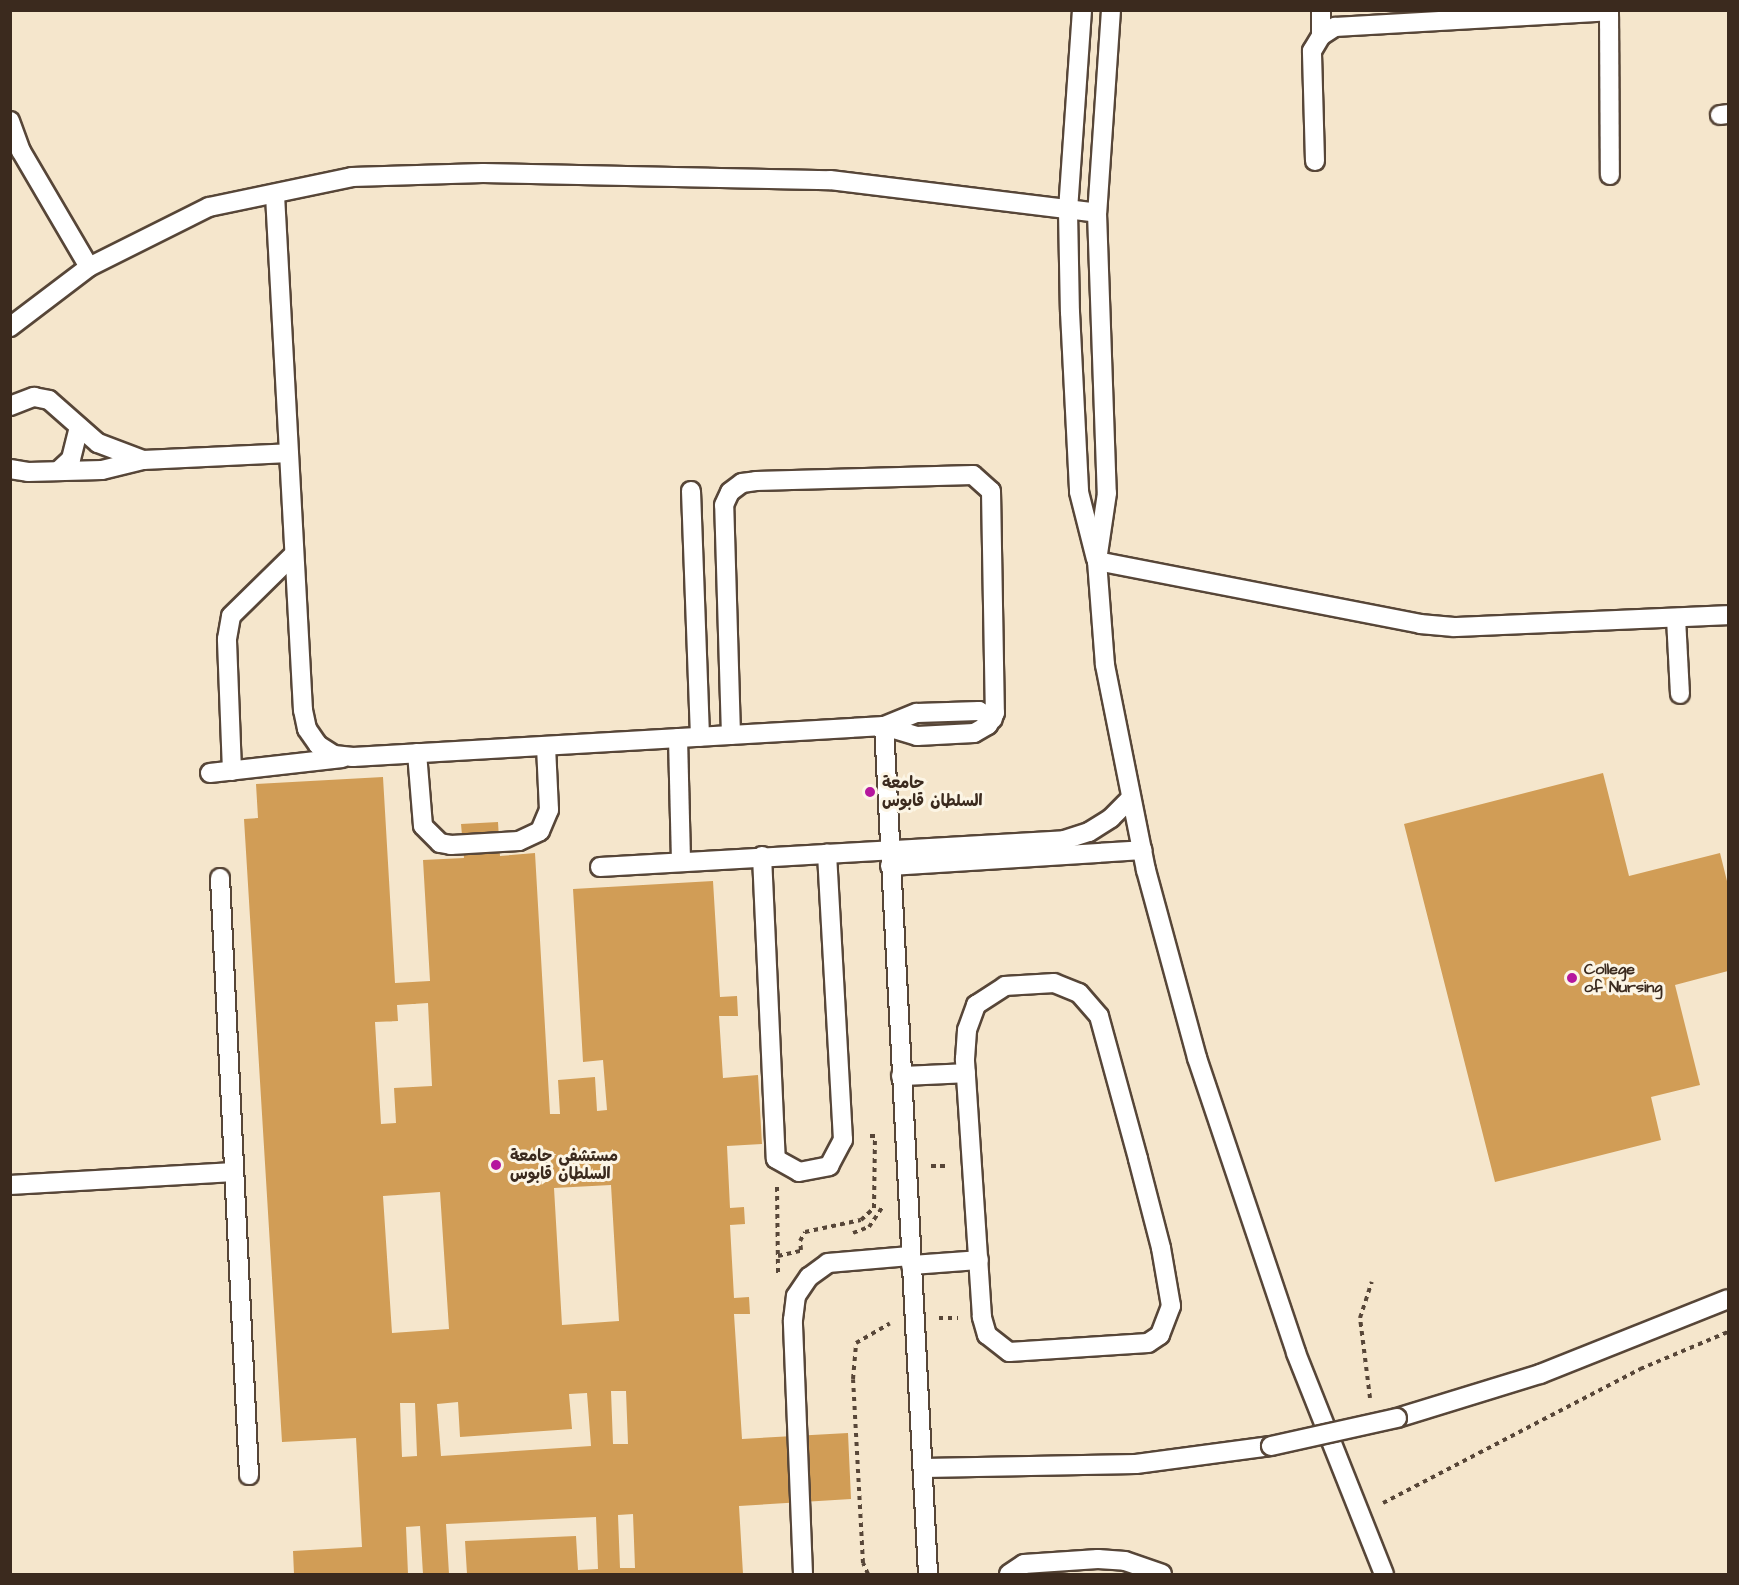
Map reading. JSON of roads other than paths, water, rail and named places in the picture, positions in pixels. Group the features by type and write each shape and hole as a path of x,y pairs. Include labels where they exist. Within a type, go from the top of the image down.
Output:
{"lane":[{"path":"1083,10 1068,211 1079,492 1097,561 1106,665 1131,798 1142,850 1201,1069 1296,1353 1384,1575"},
{"path":"1097,561 1107,493 1097,213 1111,10"},
{"path":"1321,10 1321,36"},
{"path":"1315,161 1312,51 1321,36 1335,27 1609,11 1610,175"},
{"path":"10,121 21,151 89,267"},
{"path":"10,327 89,267 209,207 275,195 352,177 483,173 830,180 1097,213"},
{"path":"275,195 294,554 307,729 318,745 334,755 353,757"},
{"path":"10,406 34,398 49,400 78,427 119,454 143,460"},
{"path":"58,471 71,459 78,427"},
{"path":"10,468 58,471 102,470 143,460 289,453"},
{"path":"210,773 353,757 546,746 884,726 917,713 979,711 993,719 996,707 992,503 991,491 984,481 961,474 756,481 742,483 730,492 724,505 731,735"},
{"path":"691,491 700,737"},
{"path":"232,771 227,639 231,616 294,554"},
{"path":"1097,561 1420,624 1454,627 1728,615"},
{"path":"1676,618 1680,694"},
{"path":"884,726 928,1575"},
{"path":"678,738 681,862"},
{"path":"417,753 423,826 440,843 451,845 519,840 540,831 549,810 546,746"},
{"path":"890,857 1064,840 1089,832 1111,818 1131,798"},
{"path":"600,867 827,853 890,857 1142,850"},
{"path":"762,856 776,1159 799,1172 830,1166 843,1140 827,853"},
{"path":"220,878 249,1475"},
{"path":"1054,983 1079,993 1099,1016 1161,1248 1171,1306 1160,1335 1148,1343 1046,1352 1009,1352 996,1345 987,1335 982,1317 966,1073 967,1030 976,1005 1005,986 1054,983"},
{"path":"901,1076 966,1073"},
{"path":"10,1185 234,1172"},
{"path":"803,1575 793,1320 796,1296 809,1277 828,1263 979,1260"},
{"path":"924,1468 1136,1464 1271,1446 1397,1418 1540,1374 1728,1299"},
{"path":"1009,1575 1024,1564 1098,1559 1125,1561 1161,1575"}],"place":[{"name":"جامعة السلطان قابوس","path":"870,792"},
{"name":"College of Nursing","path":"1572,978"},
{"name":"مستشفى جامعة السلطان قابوس","path":"496,1165"}]}
